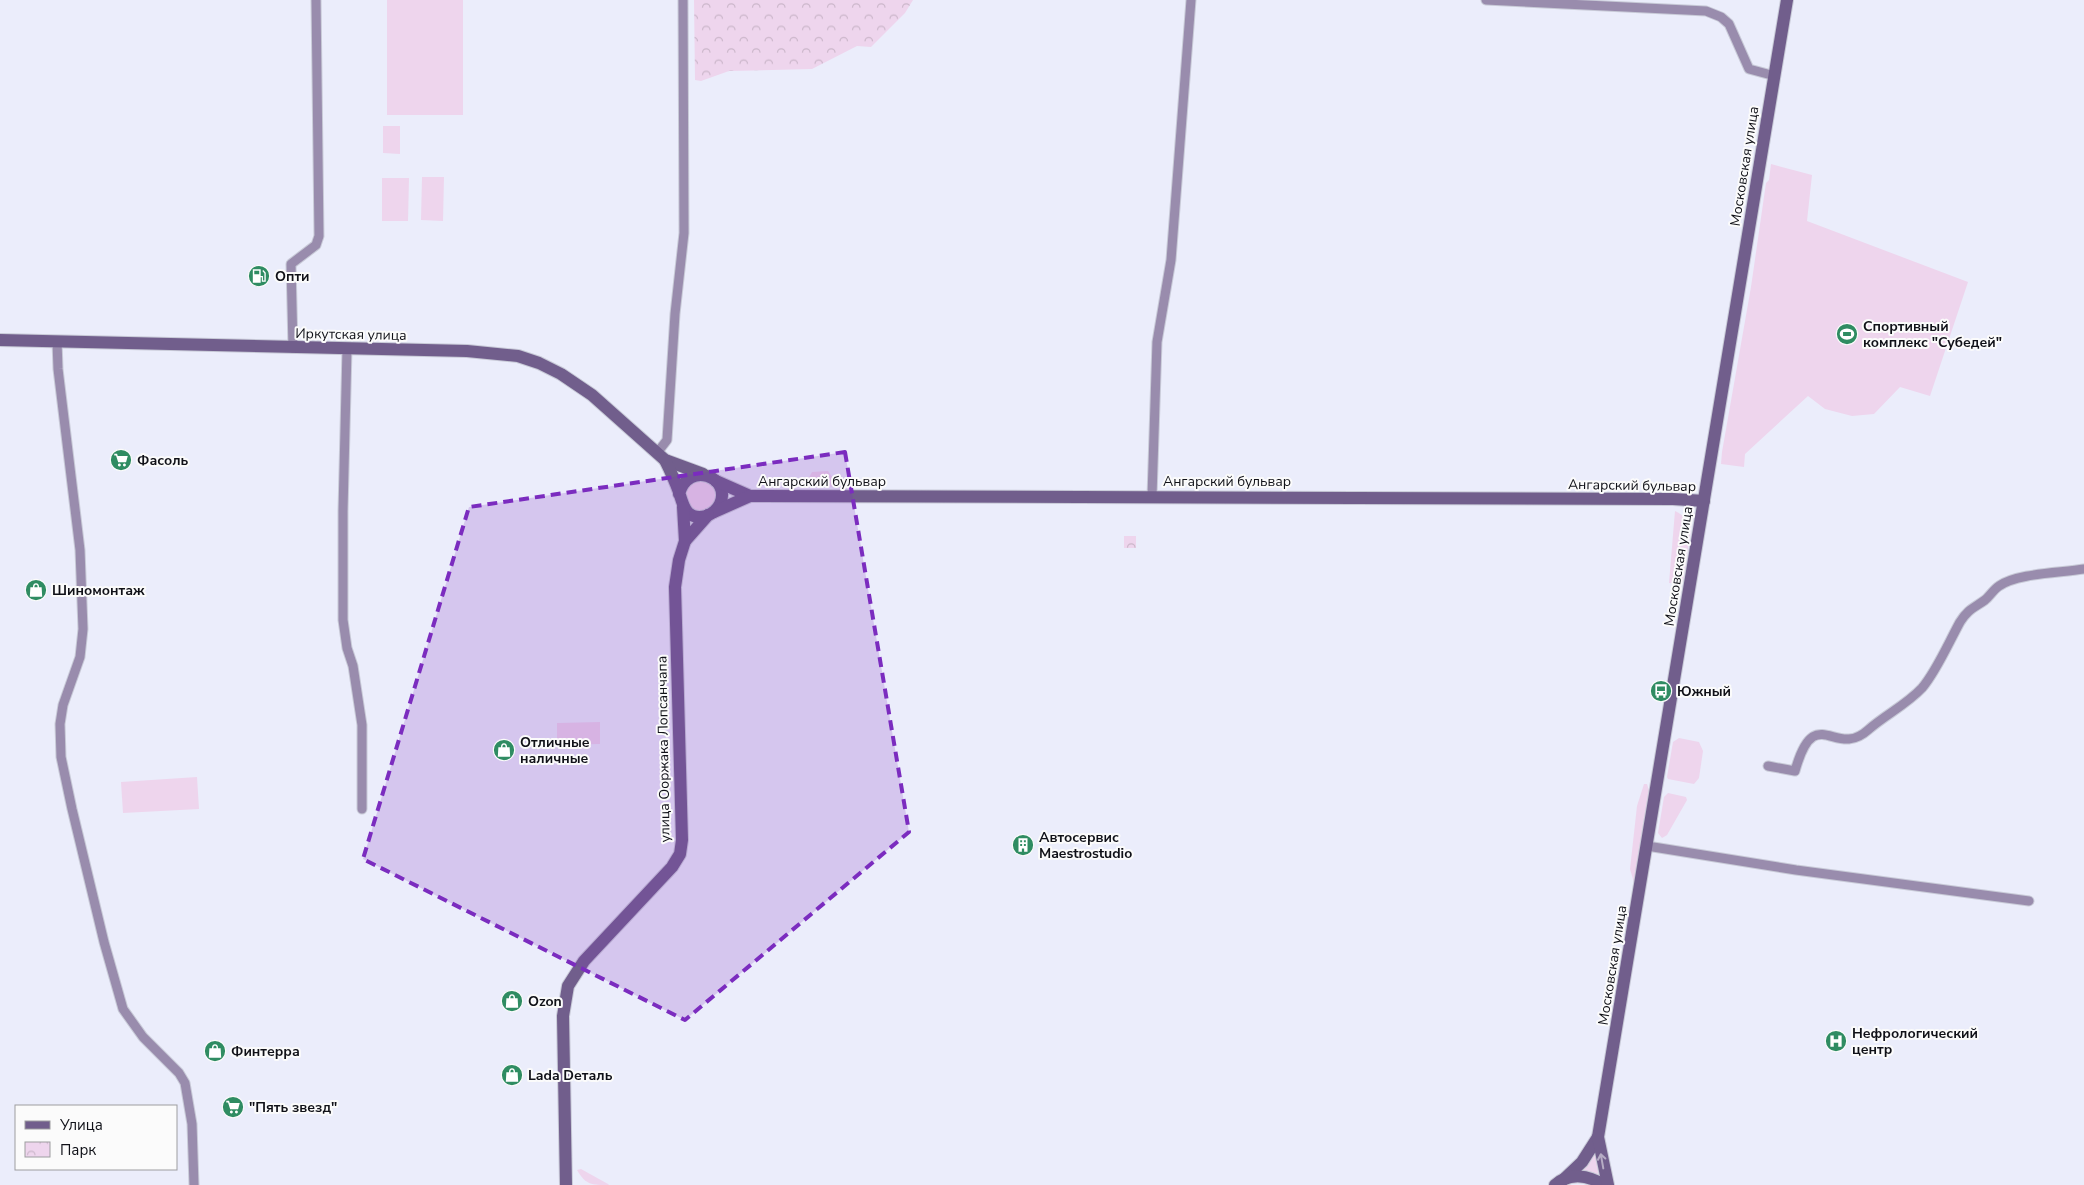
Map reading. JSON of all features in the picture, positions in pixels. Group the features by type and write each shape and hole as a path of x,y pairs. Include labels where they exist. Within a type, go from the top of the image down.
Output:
{"street":[{"path":"293,348 291,264 316,245 319,236 316,0"},
{"path":"661,456 667,440 675,314 683,242 684,0"},
{"path":"1152,496 1157,342 1172,251 1191,0"},
{"path":"1486,0 1706,11 1722,17 1730,24 1749,69 1775,76"},
{"name":"Московская улица","path":"1608,1185 1598,1137 1787,0"},
{"name":"Иркутская улица","path":"0,340 506,353 529,359 574,381 661,456 704,474"},
{"path":"57,341 58,369 80,550 83,629 80,657 63,705 60,724 61,757 74,818 123,1009 140,1033 179,1073 185,1083 192,1124 194,1185"},
{"path":"347,349 343,511 344,620 347,648 353,666 362,725 362,809"},
{"name":"Иркутская улица","path":"661,456 680,494"},
{"path":"704,474 716,480 722,493 721,500 711,514 694,515 683,507 680,494 681,487 690,477 704,474"},
{"name":"Ангарский бульвар","path":"716,480 750,496"},
{"name":"Ангарский бульвар","path":"711,514 750,496 1152,496 1674,499 1704,501"},
{"name":"улица Ооржака Лопсанчапа","path":"566,1185 563,1016 568,986 584,961 672,867 680,854 682,840 675,587 679,560 685,541 683,507"},
{"name":"улица Ооржака Лопсанчапа","path":"685,541 711,514"},
{"path":"1768,766 1795,771 1807,740 1812,736 1820,733 1841,739 1858,737 1904,704 1923,687 1961,621 1973,606 1985,600 1998,586 2033,575 2056,574 2084,569"},
{"path":"1647,846 1796,870 2029,901"},
{"name":"Московская улица","path":"1559,1182 1582,1162 1598,1137"},
{"path":"1559,1182 1571,1177 1588,1177 1604,1185"}],"highlighted area":[{"path":"845,452 909,832 685,1020 363,859 469,507"}],"green space":[{"path":"387,0 463,0 463,115 387,115"},
{"path":"694,0 913,0 905,13 871,47 857,46 812,69 729,71 701,81 695,80"},
{"path":"383,126 400,126 400,154 383,153"},
{"name":"Спортивный комплекс \"Субедей\"","path":"1771,164 1812,175 1807,221 1968,282 1930,396 1900,387 1874,414 1852,416 1825,409 1808,396 1745,454 1744,467 1721,464 1722,452 1751,287 1766,183 1769,180"},
{"path":"422,177 444,177 443,221 421,220"},
{"path":"382,178 409,178 408,221 382,221"},
{"path":"828,471 836,483 834,487 808,485 807,481 812,472"},
{"path":"694,479 711,481 718,496 709,511 692,511 684,492"},
{"path":"1675,511 1685,518 1691,529 1683,582 1680,584 1669,583"},
{"path":"1124,536 1136,536 1136,548 1124,548"},
{"path":"600,722 600,744 557,745 557,723"},
{"path":"1679,738 1699,742 1703,751 1699,778 1694,784 1668,779 1667,777 1673,742"},
{"path":"197,777 199,809 123,813 121,782"},
{"path":"1644,784 1647,784 1650,794 1635,886 1630,869 1637,806"},
{"path":"1668,793 1686,797 1687,800 1667,835 1662,838 1658,833 1664,797"},
{"path":"1595,1149 1599,1177 1581,1172"},
{"path":"581,1169 609,1185 593,1184 586,1181 577,1170"}],"place":[{"name":"Опти","path":"259,276"},
{"name":"Спортивный комплекс \"Субедей\"","path":"1847,334"},
{"name":"Фасоль","path":"121,460"},
{"name":"Шиномонтаж","path":"36,590"},
{"name":"Южный","path":"1661,691"},
{"name":"Отличные наличные","path":"504,750"},
{"name":"Автосервис Maestrostudio","path":"1023,845"},
{"name":"Ozon","path":"512,1001"},
{"name":"Нефрологический центр","path":"1836,1041"},
{"name":"Финтерра","path":"215,1051"},
{"name":"Lada Dеталь","path":"512,1075"},
{"name":"\"Пять звезд\"","path":"233,1107"}]}
